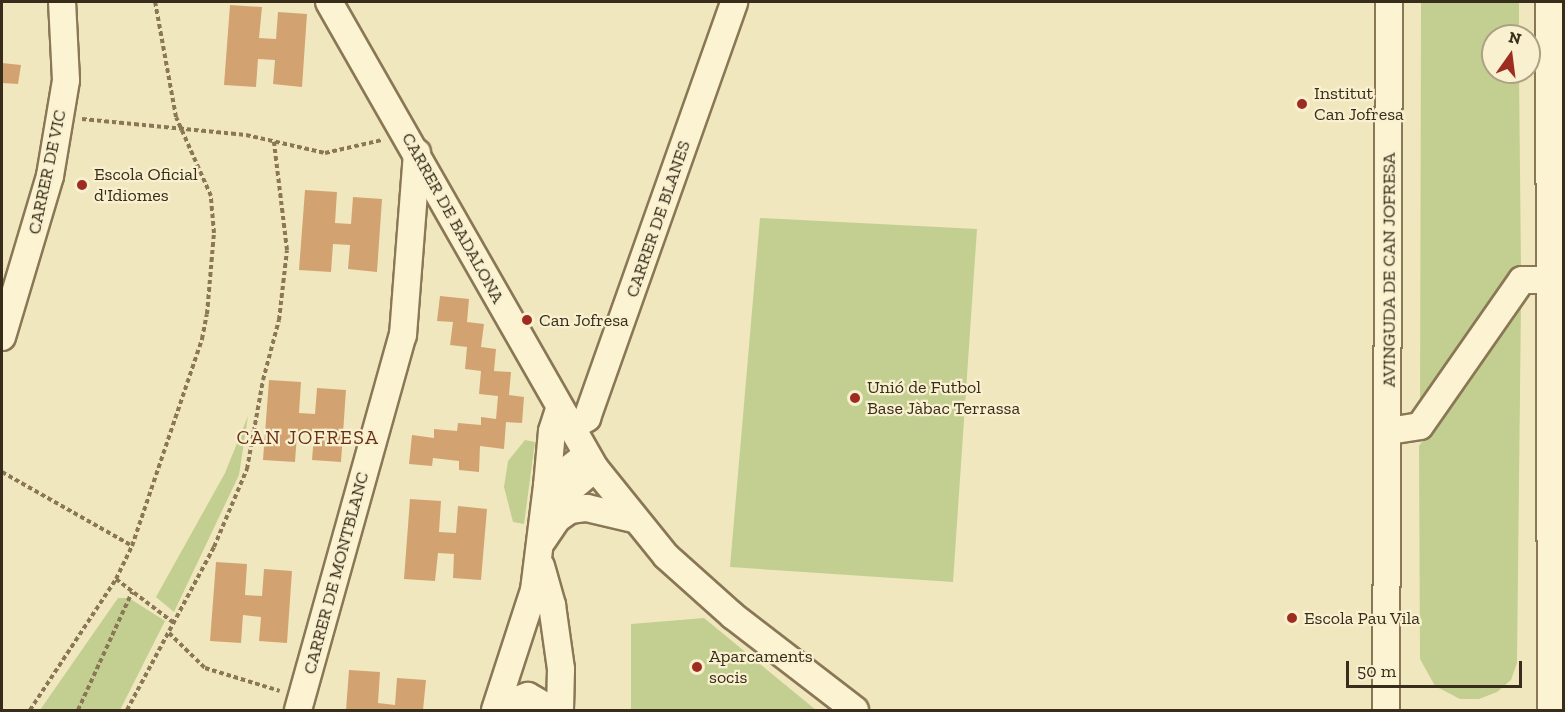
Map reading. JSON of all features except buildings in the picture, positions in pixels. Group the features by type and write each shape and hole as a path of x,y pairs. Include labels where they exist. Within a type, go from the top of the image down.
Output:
{"street":[{"name":"CARRER DE VIC","path":"2,337 50,176 66,80 62,2"},
{"name":"CARRER DE BADALONA","path":"329,2 417,153 590,462 633,519 666,556 733,616 855,711"},
{"name":"CARRER DE BLANES","path":"564,418 587,418 734,2"},
{"name":"AVINGUDA DE CAN JOFRESA","path":"1386,711 1389,431 1389,2"},
{"path":"1549,2 1556,231 1551,711"},
{"name":"CARRER DE MONTBLANC","path":"300,705 403,335 417,153"},
{"path":"1389,431 1420,426 1522,280 1556,279"},
{"path":"495,709 534,590 541,550 552,430 564,418"},
{"path":"548,486 590,462"},
{"path":"560,711 561,669 541,550 568,491 590,462"},
{"path":"557,519 570,510 587,508 633,519"},
{"path":"495,709 528,696 552,711"}],"path":[{"path":"30,711 116,579 132,546 202,339 211,283 214,233 211,196 181,129 154,2"},
{"path":"60,117 274,141 326,153 373,142"},
{"path":"127,711 237,498 247,469 263,380 277,329 287,250 274,141"},
{"path":"2,472 132,546"},
{"path":"116,579 174,623"},
{"path":"78,711 132,592"},
{"path":"169,633 205,668 300,705"}],"green space":[{"path":"1421,2 1519,2 1519,24 1481,24 1481,84 1519,84 1521,267 1420,414"},
{"name":"Unió de Futbol Base Jàbac Terrassa","path":"760,218 977,229 953,582 730,567"},
{"path":"1521,302 1517,663 1511,680 1497,692 1479,699 1460,699 1435,686 1420,659 1419,446"},
{"path":"248,416 239,475 174,612 156,597 225,473"},
{"path":"525,440 535,442 524,524 513,522 504,487 508,461"},
{"path":"118,598 129,598 165,621 120,710 40,710"},
{"name":"Aparcaments socis","path":"704,618 816,710 631,710 631,624"}],"place":[{"name":"Institut Can Jofresa","path":"1302,104"},
{"name":"Escola Oficial d'Idiomes","path":"82,185"},
{"name":"Can Jofresa","path":"527,320"},
{"name":"Unió de Futbol Base Jàbac Terrassa","path":"855,398"},
{"name":"Escola Pau Vila","path":"1292,618"},
{"name":"Aparcaments socis","path":"697,667"}],"district":[{"name":"CAN JOFRESA","path":"308,437"}]}
